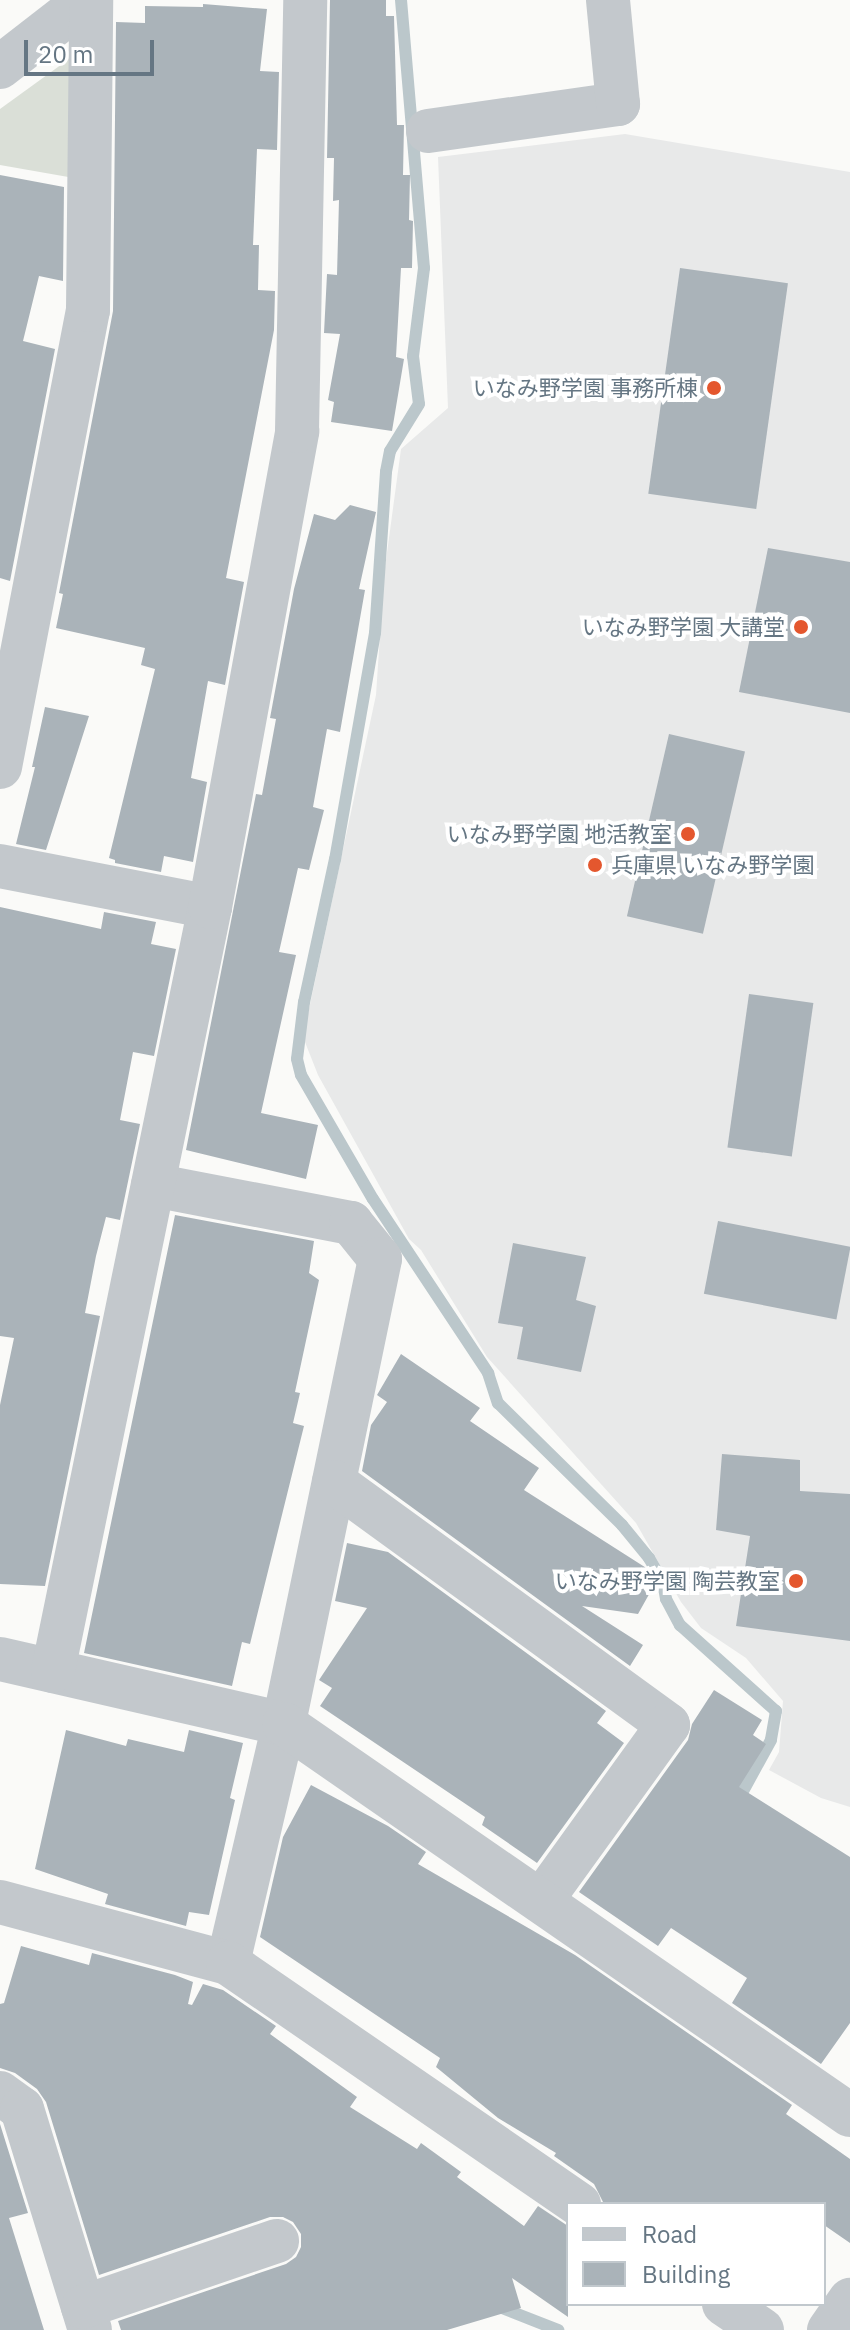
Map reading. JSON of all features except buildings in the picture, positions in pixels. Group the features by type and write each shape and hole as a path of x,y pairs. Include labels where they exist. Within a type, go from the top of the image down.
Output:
{"street":[{"path":"0,67 17,40 88,0 88,310 0,767"},
{"path":"53,1671 210,907 297,431 305,0"},
{"path":"428,131 618,104 608,0"},
{"path":"0,866 210,907"},
{"path":"153,1185 351,1223 380,1259 284,1724 228,1963"},
{"path":"334,1482 668,1725 541,1901"},
{"path":"0,1659 284,1724 850,2115"},
{"path":"0,1902 228,1963 576,2202"},
{"path":"0,2093 22,2109 86,2318 277,2241"},
{"path":"829,2330 850,2300"},
{"path":"727,2306 762,2330"}],"shaded area":[{"path":"69,59 74,178 0,165 0,109"},
{"name":"兵庫県 いなみ野学園","path":"625,134 850,172 850,1807 821,1798 769,1770 779,1752 783,1701 746,1658 701,1628 681,1602 636,1523 487,1357 421,1250 409,1239 318,1075 303,1037 376,695 384,575 401,449 448,408 438,157"}],"waterway":[{"path":"401,0 424,268 413,356 419,404 390,451 386,472 375,633 335,859 304,1002 297,1059 301,1075 373,1199 488,1373 498,1403 622,1525 649,1558 663,1582 666,1599 680,1625 776,1711 771,1740 737,1802"},
{"path":"497,2306 558,2330"}],"place":[{"name":"いなみ野学園 事務所棟","path":"714,388"},
{"name":"いなみ野学園 大講堂","path":"801,627"},
{"name":"いなみ野学園 地活教室","path":"688,834"},
{"name":"兵庫県 いなみ野学園","path":"595,865"},
{"name":"いなみ野学園 陶芸教室","path":"796,1581"}]}
